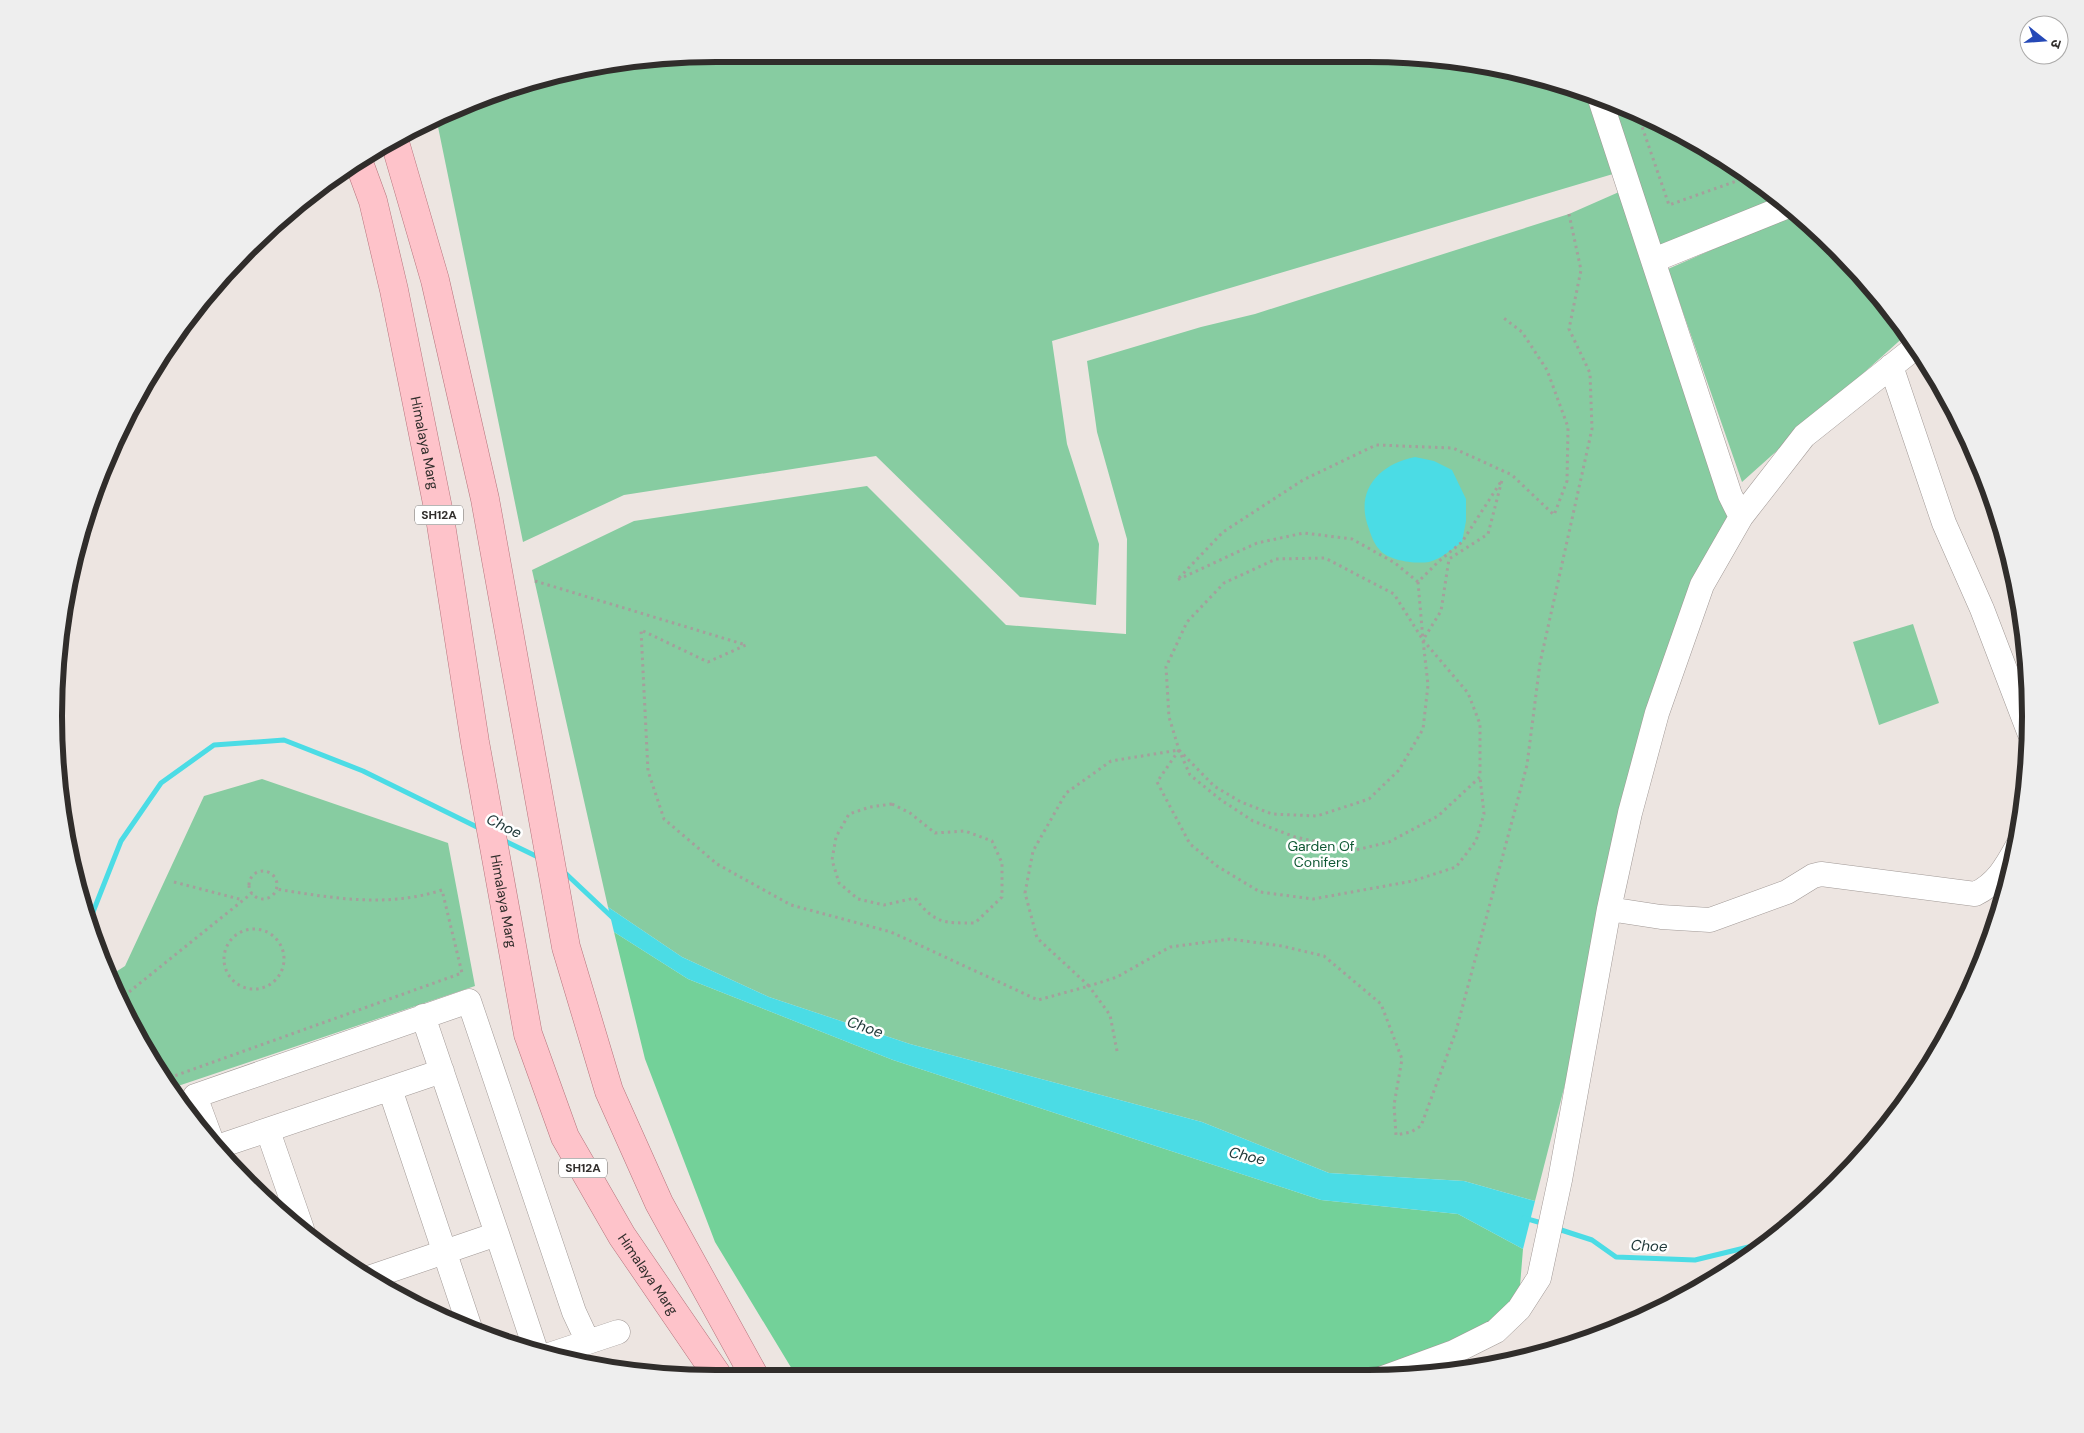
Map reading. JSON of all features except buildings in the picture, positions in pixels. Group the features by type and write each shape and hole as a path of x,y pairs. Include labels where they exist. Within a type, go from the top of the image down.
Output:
{"main road":[{"path":"396,146 435,280 485,499 566,947 609,1091 659,1203 751,1370"},
{"name":"Himalaya Marg","path":"361,168 373,201 394,290 440,518 475,742 528,1034 565,1137 622,1236 714,1370"}],"street":[{"path":"1602,106 1730,495 1741,517"},
{"path":"1654,260 1780,209"},
{"path":"1410,1369 1454,1352 1496,1331 1519,1309 1539,1278 1560,1180 1609,909 1630,814 1657,714 1702,585 1741,517 1804,436 1910,351"},
{"path":"1891,366 1944,523 1982,609 2022,713"},
{"path":"1609,909 1662,917 1710,920 1787,892 1814,876 1821,874 1975,894 1994,882 2003,871"},
{"path":"205,1124 195,1096 469,1000 574,1312 588,1342"},
{"path":"423,1016 534,1344"},
{"path":"223,1145 442,1071"},
{"path":"390,1089 468,1322"},
{"path":"268,1131 299,1219"},
{"path":"377,1275 496,1234"},
{"path":"560,1351 618,1332"}],"path":[{"path":"1641,122 1669,205 1740,180"},
{"path":"535,581 746,645 708,662 641,630 648,771 664,819 717,864 791,905 891,932 1038,1000 1117,977 1170,947 1230,939 1282,946 1324,956 1381,1004 1402,1059 1394,1105 1396,1135 1411,1132 1421,1126 1456,1031 1527,765 1540,663 1592,429 1590,373 1570,330 1581,270 1569,214"},
{"path":"1179,750 1214,786 1242,802 1272,814 1317,816 1369,799 1399,770 1423,729 1428,685 1418,582 1395,563 1352,539 1304,533 1257,543 1177,580 1223,532 1303,480 1376,445 1453,448 1512,475 1554,515 1567,481 1568,427 1547,370 1522,332 1501,316"},
{"path":"1418,582 1462,542 1502,480 1488,534 1449,559 1442,611 1423,640"},
{"path":"1179,750 1157,782 1190,844 1217,866 1260,892 1313,899 1413,882 1456,867 1476,841 1484,814 1480,777 1480,724 1468,693 1423,640 1394,594 1325,558 1276,559 1224,583 1187,622 1166,667 1169,717 1179,750 1190,775 1221,800 1254,820 1295,837 1356,850 1389,842 1438,816 1480,777"},
{"path":"1117,1051 1110,1015 1089,986 1037,938 1025,893 1033,851 1066,793 1111,761 1179,750"},
{"path":"892,804 910,813 935,833 965,831 992,841 1002,863 1002,897 975,923 944,923 926,912 915,898 884,905 858,899 839,883 832,860 836,836 849,814 870,807 892,804"},
{"path":"261,872 270,873 277,884 276,889 271,896 263,899 258,898 250,889 250,880 261,872"},
{"path":"174,882 243,900"},
{"path":"171,1077 462,973 442,890 422,896 371,901 341,899 276,889"},
{"path":"125,995 252,893"},
{"path":"258,930 266,932 280,944 284,953 284,962 277,979 269,986 259,989 248,989 239,985 231,978 226,969 224,959 226,949 231,940 240,933 258,930"}],"green space":[{"name":"Garden Of Conifers","path":"716,62 1368,62 1453,68 1537,85 1578,97 1618,112 1695,150 1731,173 1780,209 1641,257 1733,524 1683,614 1535,1201 1464,1181 1329,1173 1202,1122 910,1044 769,997 682,957 608,907 532,570 634,521 867,486 1006,625 1126,634 1127,539 1097,432 1087,361 1201,327 1255,314 1569,214 1619,192 1613,174 1052,341 1067,444 1099,544 1096,605 1020,597 876,456 624,495 523,542 438,125 506,97 547,85 631,68"},
{"path":"1788,216 1830,254 1859,285 1901,339 1742,482 1668,269"},
{"path":"1913,624 1939,703 1879,725 1853,642"},
{"path":"262,779 448,843 475,986 177,1086 150,1044 115,973 125,966 204,796"},
{"path":"614,932 688,979 893,1060 1321,1200 1458,1214 1523,1249 1520,1286 1510,1303 1492,1322 1447,1342 1372,1370 793,1370 715,1242 645,1059"}],"water":[{"path":"1415,457 1434,461 1452,470 1466,499 1466,521 1462,542 1442,556 1429,562 1402,561 1383,553 1373,539 1365,515 1367,491 1373,481 1391,466"},
{"path":"608,907 682,957 769,997 910,1044 1202,1122 1329,1173 1464,1181 1535,1201 1523,1249 1458,1214 1321,1200 893,1060 688,979 614,932"}],"waterway":[{"name":"Choe","path":"93,913 121,841 161,783 214,745 284,740 363,771 481,829"},
{"name":"Choe","path":"503,840 540,858"},
{"name":"Choe","path":"562,870 614,919"},
{"name":"Choe","path":"1524,1218 1545,1224"},
{"name":"Choe","path":"1555,1228 1592,1240 1616,1257 1695,1260 1750,1247"}]}
